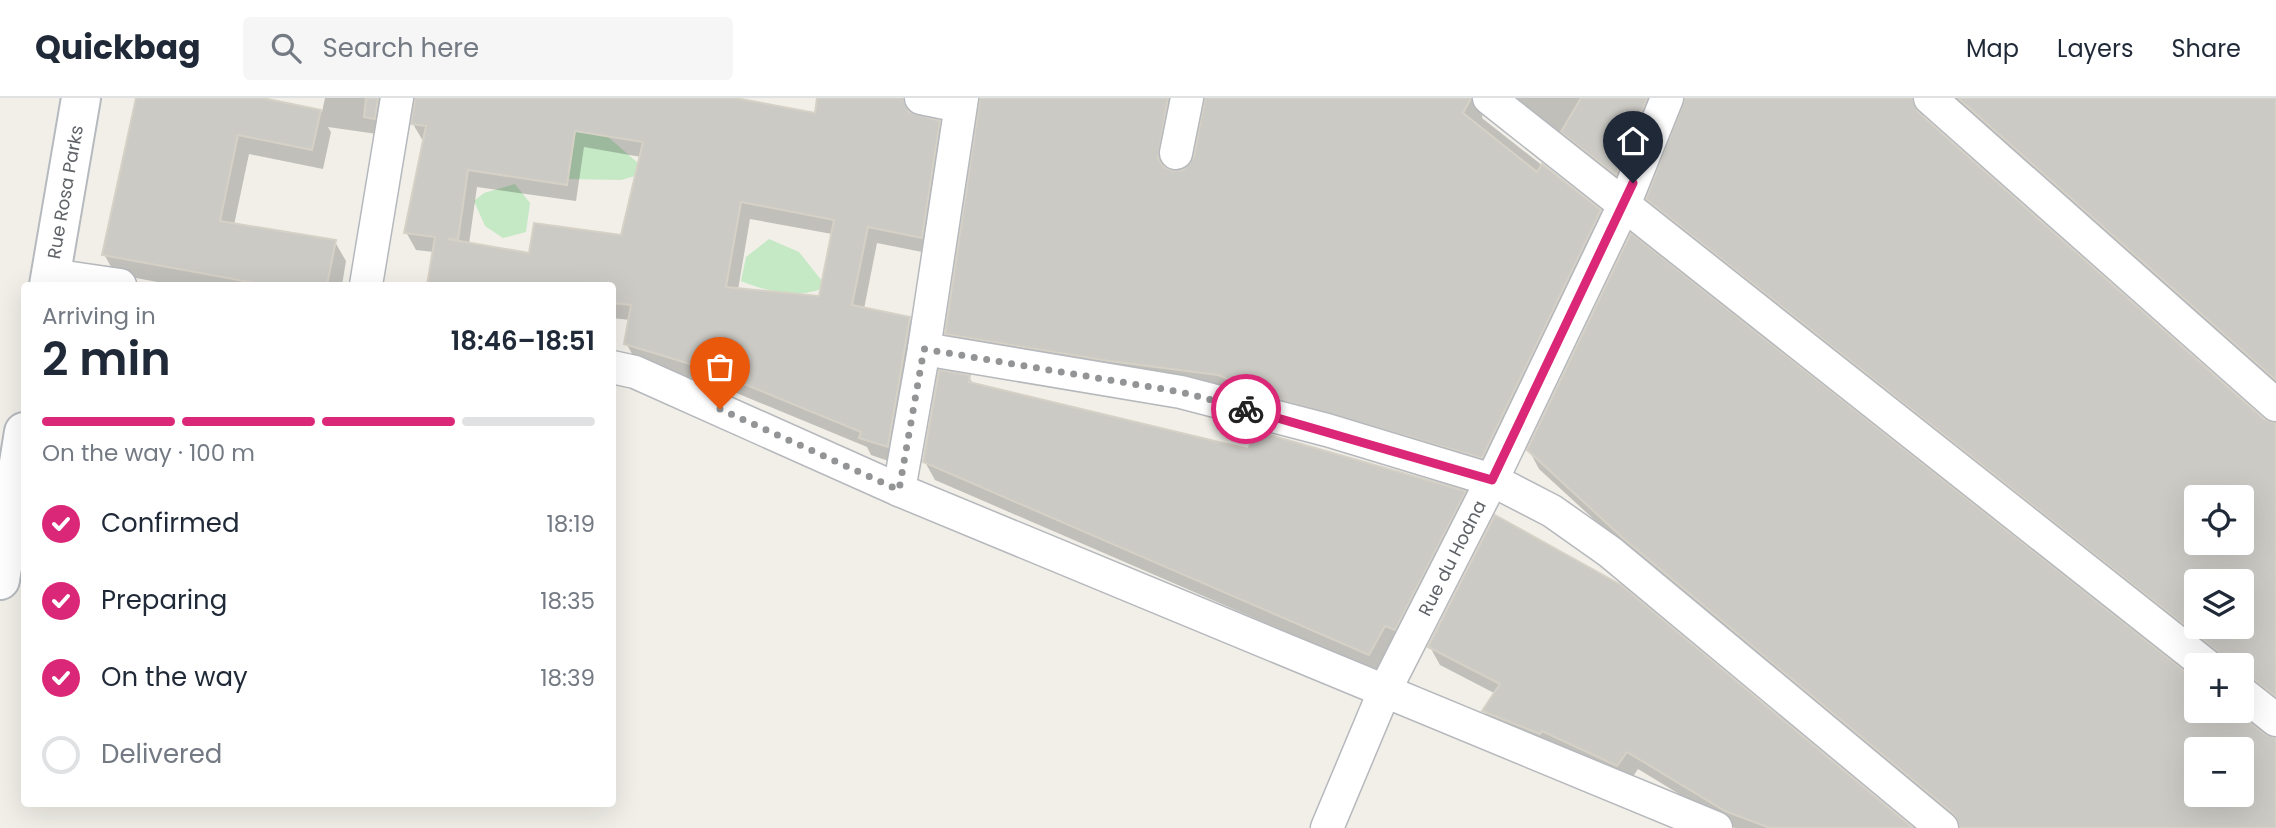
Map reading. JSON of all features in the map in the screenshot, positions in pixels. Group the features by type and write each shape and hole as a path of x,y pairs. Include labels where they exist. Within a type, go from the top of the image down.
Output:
{"main road":[{"name":"Rue Rosa Parks","path":"50,280 81,98"},
{"path":"0,580 21,450"}],"street":[{"path":"366,282 397,98"},
{"path":"899,490 924,349 961,102 920,98"},
{"path":"1176,153 1187,98"},
{"path":"1489,98 2191,653"},
{"name":"Rue du Hodna","path":"1327,828 1384,692 1492,480 1624,205 1667,98"},
{"path":"1930,98 2276,405"},
{"path":"50,280 78,282"},
{"path":"924,349 1181,392 1327,430 1492,480 1552,511 1610,552 1942,828"},
{"path":"616,368 659,382 899,490 1716,828"},
{"path":"2254,703 2276,720"}],"green space":[{"path":"569,130 608,137 638,163 635,176 621,180 568,179"},
{"path":"515,184 530,203 526,232 503,238 485,226 474,201 484,193"},
{"path":"769,239 799,252 822,281 819,290 779,292 741,281 746,257"}],"building":[{"path":"136,98 263,98 321,110 312,150 238,135 220,221 336,240 328,282 250,282 102,255"},
{"path":"366,98 378,98 375,119 364,117"},
{"path":"415,98 736,98 815,113 817,98 903,98 909,112 940,121 922,238 868,227 852,305 910,317 888,447 859,438 861,432 710,370 624,344 631,305 616,303 616,282 428,282 435,237 404,233 426,126 411,124","holes":["575,131 643,142 621,235 534,223 529,253 448,239 458,240 468,170 567,185","741,202 834,220 819,296 726,287"]},
{"path":"980,98 1168,98 1158,158 1164,167 1173,171 1183,170 1194,157 1205,98 1471,98 1463,113 1537,172 1542,164 1601,210 1482,458 1272,397 1218,375 1109,361 945,334"},
{"path":"1581,98 1647,98 1616,175 1561,132"},
{"path":"1685,98 1912,98 1918,112 2264,419 2276,423 2276,697 2254,680 2254,653 2218,653 2202,639 2254,639 2254,569 2184,569 2184,625 1646,199"},
{"path":"1958,98 2276,98 2276,380"},
{"path":"1631,233 2184,671 2184,723 2251,723 2265,734 2276,738 2276,828 1960,828 1954,814 1624,539 1527,450"},
{"path":"939,370 970,375 969,382 1248,449 1256,431 1466,491 1395,630 1385,626 1369,655 923,462"},
{"path":"1495,515 1621,585 1913,828 1770,828 1725,811 1627,752 1617,766 1542,731 1540,734 1482,711 1500,684 1428,647"}],"way so far":[{"path":"720,409 899,490 924,349 1181,392 1246,409"}],"route":[{"path":"1246,409 1327,430 1492,480 1633,183"}]}
